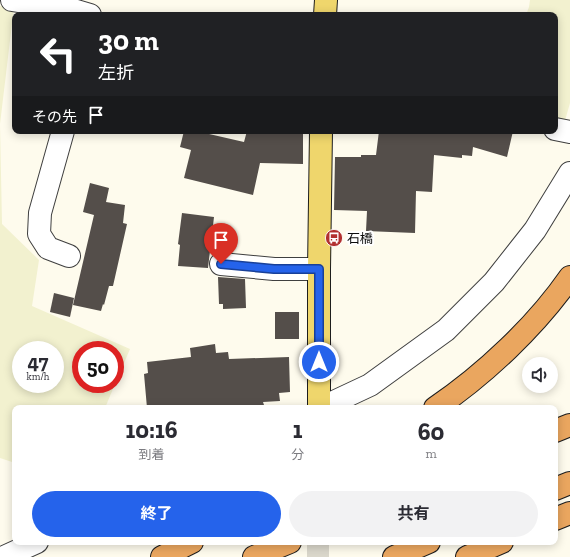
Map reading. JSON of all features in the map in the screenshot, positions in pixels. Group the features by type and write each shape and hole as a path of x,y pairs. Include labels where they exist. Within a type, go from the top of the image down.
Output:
{"highway":[{"path":"439,405 498,358 533,323 570,277"},
{"path":"558,430 570,425"},
{"path":"558,488 570,483"},
{"path":"558,518 570,513"},
{"path":"162,557 186,545"},
{"path":"254,557 283,545"},
{"path":"394,557 422,545"},
{"path":"467,557 495,545"}],"main road":[{"path":"325,12 326,0"},
{"path":"320,405 319,269 321,134"}],"street":[{"path":"12,0 79,8"},
{"path":"558,130 570,132"},
{"path":"62,134 40,213 39,234 48,248 69,256"},
{"path":"327,405 370,385 446,330 494,282 535,230 570,172"},
{"path":"221,264 274,269 319,269"},
{"path":"4,557 30,545"}],"green space":[{"path":"530,0 570,0 570,103 564,124 558,122 558,12 527,12"},
{"path":"0,6 14,7 13,12 12,12 12,24 0,124"},
{"path":"0,124 2,224 39,260 32,306 112,341 72,341 72,393 111,393 106,405 12,405 12,462 0,458"},
{"path":"124,346 130,349 124,363"}],"building":[{"path":"183,134 209,134 244,142 246,134 303,134 303,164 260,163 253,195 184,178 191,150 180,147"},
{"path":"379,134 512,134 507,157 473,147 472,156 462,155 462,158 434,155 432,192 416,191 415,233 366,231 367,211 334,210 335,157 361,157 361,155 376,155"},
{"path":"90,183 109,188 106,202 125,205 123,223 127,224 113,286 109,286 101,311 73,305 94,215 83,212"},
{"path":"182,213 214,217 208,268 178,266 180,245 178,244"},
{"path":"218,277 245,279 246,308 223,309 223,304 219,304"},
{"path":"54,293 74,298 70,317 50,312"},
{"path":"275,312 299,312 299,339 275,339"},
{"path":"215,344 216,353 228,352 229,359 289,357 290,392 279,393 280,401 263,402 264,405 147,405 144,374 148,373 147,362 191,357 190,348"}],"tunnel":[{"path":"318,545 318,557"}],"place":[{"name":"石橋","path":"334,238"}],"route":[{"path":"221,264 274,269 319,269 319,362"}]}
